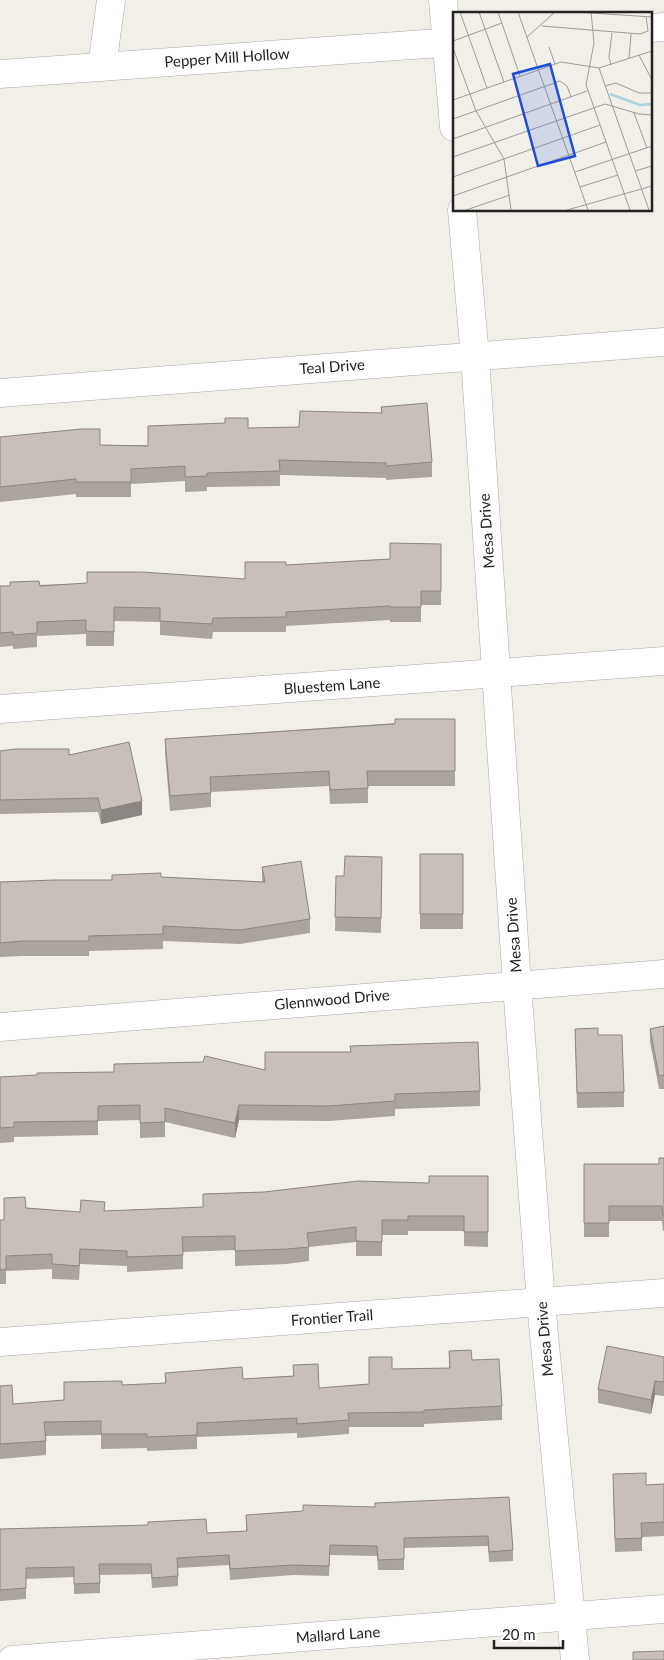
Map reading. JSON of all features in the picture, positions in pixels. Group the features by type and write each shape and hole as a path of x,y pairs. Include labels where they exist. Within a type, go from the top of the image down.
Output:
{"street":[{"path":"102,67 111,0"},
{"path":"443,0 450,42 453,106"},
{"name":"Pepper Mill Hollow","path":"0,74 450,42"},
{"name":"Mesa Drive","path":"462,211 475,357 517,985 542,1303 575,1660"},
{"name":"Teal Drive","path":"0,392 664,342"},
{"name":"Bluestem Lane","path":"0,709 664,662"},
{"name":"Glennwood Drive","path":"0,1027 664,974"},
{"name":"Frontier Trail","path":"0,1342 664,1293"},
{"name":"Mallard Lane","path":"12,1660 664,1609"}],"building":[{"path":"427,403 432,462 386,466 386,463 279,460 280,471 207,473 207,476 185,477 185,466 131,469 131,482 76,482 76,479 0,487 0,437 81,429 100,429 100,445 148,446 148,426 225,423 225,418 248,418 248,428 299,427 300,411 382,413 381,407"},
{"path":"390,543 441,544 441,591 421,591 421,607 390,606 286,612 286,617 213,618 212,624 160,621 160,608 114,607 114,632 86,631 86,620 37,622 37,633 13,635 13,632 0,633 0,586 10,586 10,582 39,581 40,586 87,583 87,572 142,572 245,579 245,562 286,562 286,565 390,559"},
{"path":"395,719 455,719 455,771 367,771 368,788 330,790 329,771 210,777 211,793 170,796 165,739 395,724"},
{"path":"129,742 142,801 101,810 98,798 0,800 0,751 15,749 69,749 69,755"},
{"path":"420,854 463,854 463,914 420,914"},
{"path":"345,856 382,857 381,918 335,917 336,876 344,876"},
{"path":"301,861 310,919 240,930 163,926 163,934 89,936 89,941 22,941 0,943 0,882 112,880 112,875 161,873 161,877 265,882 262,867"},
{"path":"664,1026 664,1075 659,1076 650,1029"},
{"path":"598,1028 598,1035 622,1035 624,1092 577,1093 575,1029"},
{"path":"478,1042 480,1091 395,1094 395,1101 329,1106 239,1105 235,1123 165,1108 165,1122 140,1123 140,1105 98,1106 98,1121 14,1122 14,1127 0,1128 0,1077 37,1075 37,1073 114,1072 114,1064 203,1062 205,1056 265,1070 265,1052 351,1052 350,1046"},
{"path":"659,1158 664,1158 664,1216 662,1206 609,1206 609,1223 584,1223 584,1164 659,1164"},
{"path":"429,1176 488,1176 488,1232 464,1232 464,1216 408,1216 408,1220 382,1220 382,1242 356,1241 356,1227 307,1233 309,1247 287,1249 235,1251 235,1236 182,1237 183,1255 127,1257 127,1251 80,1249 79,1266 52,1264 52,1254 6,1256 6,1269 0,1270 0,1220 4,1220 4,1198 25,1197 26,1208 80,1212 81,1200 105,1202 104,1211 203,1207 203,1194 264,1192 358,1181 429,1183"},
{"path":"607,1346 664,1357 664,1382 655,1381 651,1400 598,1389"},
{"path":"471,1350 472,1360 499,1359 502,1406 424,1410 424,1412 348,1413 349,1420 297,1424 297,1418 197,1423 197,1435 147,1437 147,1434 101,1434 101,1421 44,1422 46,1441 0,1444 0,1386 12,1385 13,1404 64,1400 64,1382 122,1381 122,1385 166,1383 165,1373 242,1367 243,1379 294,1376 293,1365 318,1364 319,1388 369,1384 369,1357 392,1357 392,1369 450,1368 449,1351"},
{"path":"646,1473 646,1485 664,1484 664,1522 641,1523 642,1538 615,1539 613,1474"},
{"path":"509,1497 513,1550 489,1552 488,1536 404,1538 404,1559 378,1560 377,1546 330,1545 329,1566 293,1565 230,1569 229,1555 177,1558 178,1576 152,1578 151,1564 99,1564 100,1583 74,1584 74,1567 26,1568 26,1588 0,1590 0,1529 148,1525 148,1522 206,1519 207,1533 247,1531 246,1515 303,1511 303,1505 375,1507 375,1503"},
{"path":"664,1651 664,1660 633,1660 633,1652"}]}
